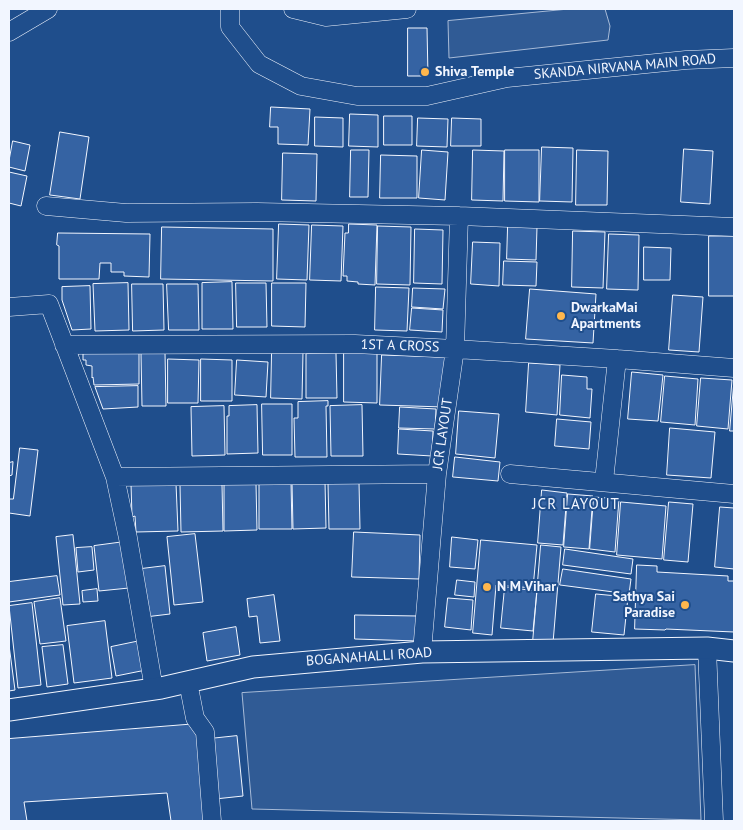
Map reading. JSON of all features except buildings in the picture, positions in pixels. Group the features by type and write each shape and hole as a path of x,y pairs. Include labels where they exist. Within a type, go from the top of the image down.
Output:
{"street":[{"path":"9,32 48,9"},
{"name":"SKANDA NIRVANA MAIN ROAD","path":"230,9 230,27 259,64 301,86 357,96 427,96 507,78 686,60 734,58"},
{"path":"293,9 326,17 407,9"},
{"path":"46,206 126,213 257,212 459,216 734,227"},
{"name":"JCR LAYOUT","path":"422,652 438,474 455,348 459,216"},
{"path":"9,308 49,304 115,477 128,538 154,689"},
{"name":"1ST A CROSS","path":"64,346 355,344 455,348 734,368"},
{"path":"604,481 616,359"},
{"path":"115,477 438,474"},
{"path":"510,474 734,494"},
{"path":"707,648 714,821"},
{"name":"BOGANAHALLI ROAD","path":"9,710 154,689 253,667 422,652 707,648 734,650"},
{"path":"188,682 195,718 205,732 212,821"}],"shaded area":[{"path":"569,9 605,9 610,26 608,40 449,58 448,21"},
{"path":"695,665 701,820 252,809 242,693"}],"place":[{"name":"Shiva Temple","path":"425,72"},
{"name":"DwarkaMai Apartments","path":"561,316"},
{"name":"N M Vihar","path":"487,587"},
{"name":"Sathya Sai Paradise","path":"685,605"}],"district":[{"name":"JCR LAYOUT","path":"576,505"}]}
